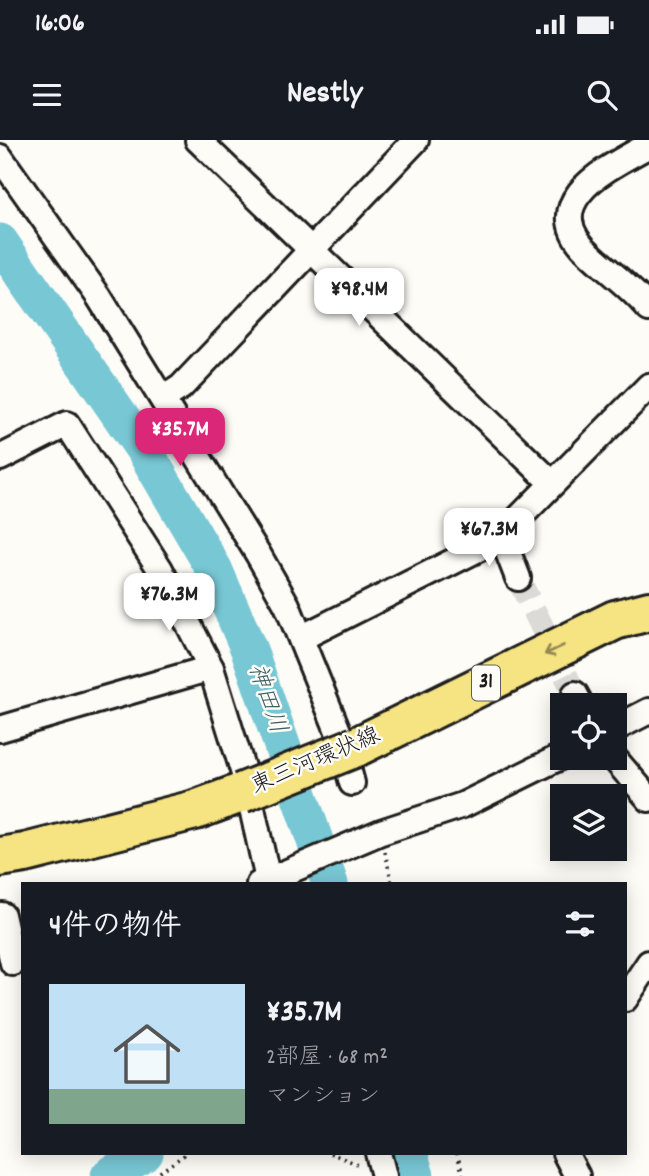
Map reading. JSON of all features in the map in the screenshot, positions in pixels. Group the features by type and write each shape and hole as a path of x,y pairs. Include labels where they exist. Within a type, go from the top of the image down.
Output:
{"main road":[{"name":"東三河環状線","path":"0,857 91,838 195,810 241,793 354,765 632,615 628,602 649,588"}],"street":[{"path":"0,144 4,140"},
{"path":"198,140 552,483"},
{"path":"164,398 181,387 416,140"},
{"path":"649,145 587,182 575,197 570,218 574,237 587,252 649,309"},
{"path":"0,157 99,297 164,398 258,554 287,605 354,765"},
{"path":"518,578 504,542 509,528 649,386"},
{"path":"0,458 67,425 160,569 211,668 245,777 265,882 372,835 463,805 550,761"},
{"path":"300,638 486,545 504,542"},
{"path":"0,729 211,668"},
{"path":"627,722 649,711"},
{"path":"624,770 649,799"},
{"path":"2,915 12,965"},
{"path":"627,996 649,963"},
{"path":"566,1155 576,1176"}],"path":[{"path":"154,1176 184,1155"},
{"path":"336,1155 374,1167"},
{"path":"458,1155 463,1176"}],"waterway":[{"name":"神田川","path":"0,242 146,453 214,569 249,650 329,882"},
{"path":"109,1176 142,1155"},
{"name":"神田川","path":"410,1155 416,1176"}],"tunnel":[{"path":"518,578 575,693"}]}
